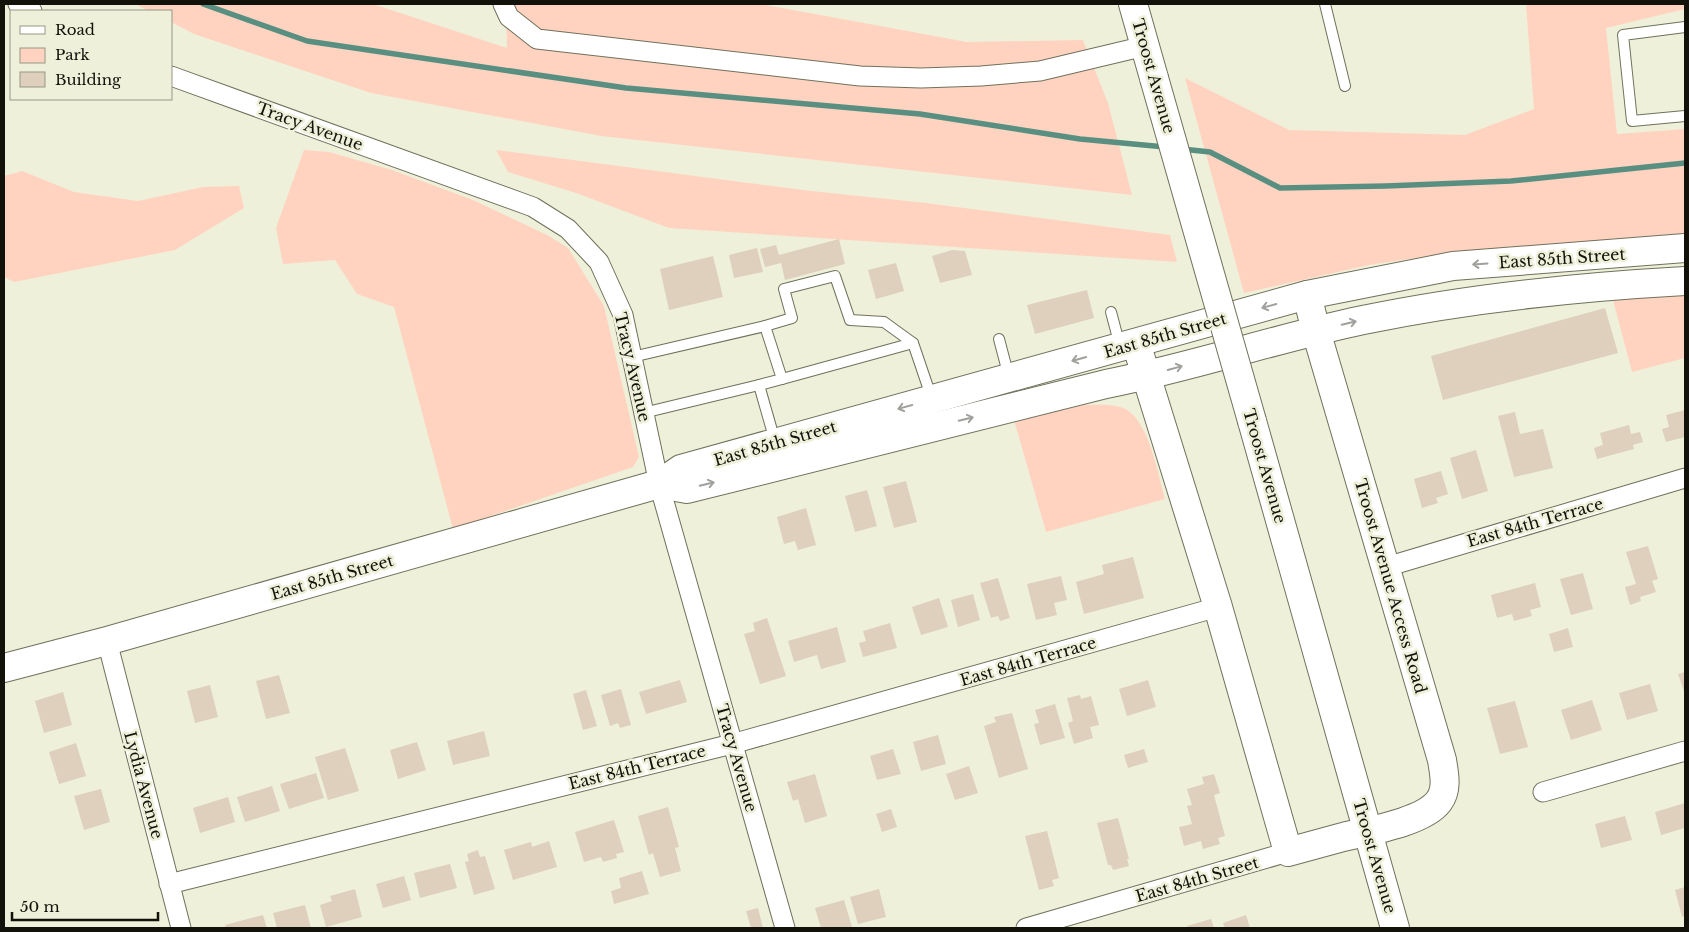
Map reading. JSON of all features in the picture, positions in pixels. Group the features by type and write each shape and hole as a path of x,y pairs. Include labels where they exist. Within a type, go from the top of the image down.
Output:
{"main road":[{"name":"Troost Avenue","path":"1133,4 1395,928"},
{"name":"East 85th Street","path":"4,668 107,642 659,484 681,469 1307,296 1453,266 1685,248"},
{"name":"East 85th Street","path":"659,484 687,489 1106,384 1146,376 1316,331 1405,312 1480,299 1685,281"},
{"name":"Troost Avenue Access Road","path":"1307,296 1442,760 1445,784 1440,800 1428,811 1414,818 1368,832"},
{"path":"1129,345 1146,376 1218,607 1288,852"},
{"name":"East 84th Street","path":"1288,852 1368,832"}],"street":[{"path":"18,4 30,10"},
{"path":"503,4 509,17 537,39 860,76 921,78 981,76 1040,71 1145,46"},
{"name":"Tracy Avenue","path":"172,76 533,208 568,229 599,262 623,315 659,484 785,928"},
{"name":"East 84th Terrace","path":"1386,566 1685,478"},
{"name":"East 84th Terrace","path":"169,884 732,744 1218,607"},
{"name":"Lydia Avenue","path":"107,642 181,928"},
{"path":"1543,792 1685,752"},
{"name":"East 84th Street","path":"1026,928 1288,852"}],"lane":[{"path":"1325,4 1345,86"},
{"path":"1685,27 1623,35 1632,121 1685,116"},
{"path":"632,357 792,318 784,289 835,276 850,320 884,322 913,343 932,400"},
{"path":"1111,312 1129,345"},
{"path":"765,326 782,379"},
{"path":"999,339 1010,378"},
{"path":"643,413 759,386 913,343"},
{"path":"759,386 776,443"}],"green space":[{"path":"135,4 373,4 507,48 506,4 761,4 967,42 1083,40 1108,103 1132,195 601,136 371,93 194,34 172,23 172,10 147,10"},
{"path":"1526,4 1685,4 1685,9 1606,28 1617,134 1685,129 1685,238 1463,251 1369,265 1244,293 1185,78 1289,130 1465,135 1534,109"},
{"path":"304,150 329,152 392,170 473,200 549,236 568,248 604,306 639,457 633,467 453,529 394,307 357,294 335,260 283,264 276,228"},
{"path":"496,150 1170,235 1177,262 669,228 576,193 508,172"},
{"path":"22,171 74,192 138,201 203,187 239,186 244,208 175,250 14,282 4,277 4,176"},
{"path":"1685,294 1685,358 1632,372 1613,300"},
{"path":"1085,405 1120,407 1130,412 1137,420 1148,440 1165,499 1046,532 1014,420"}],"building":[{"path":"839,239 845,264 785,280 781,263 765,267 760,249 776,245 779,255"},
{"path":"757,248 763,272 734,278 729,255"},
{"path":"952,250 965,251 972,275 940,283 932,256"},
{"path":"713,256 723,297 669,310 660,269"},
{"path":"896,263 904,291 876,299 868,270"},
{"path":"1087,290 1094,318 1035,334 1027,305"},
{"path":"1605,308 1618,353 1443,400 1431,356"},
{"path":"1685,410 1685,437 1666,442 1662,429 1669,427 1666,415"},
{"path":"1515,412 1520,434 1543,429 1553,468 1514,477 1498,416"},
{"path":"1629,425 1631,434 1640,432 1643,442 1633,445 1634,449 1597,459 1594,448 1603,445 1600,433"},
{"path":"1476,450 1488,491 1462,499 1450,458"},
{"path":"1441,471 1448,494 1436,498 1438,503 1422,508 1414,479"},
{"path":"906,481 917,522 894,528 883,487"},
{"path":"867,490 877,526 855,532 845,496"},
{"path":"806,508 816,545 798,550 795,541 784,544 777,517"},
{"path":"1648,546 1658,579 1652,581 1656,592 1640,597 1641,601 1630,605 1625,587 1636,584 1626,552"},
{"path":"1133,557 1144,598 1084,614 1076,582 1104,574 1102,565"},
{"path":"1583,573 1593,609 1571,615 1560,579"},
{"path":"1061,576 1067,600 1054,603 1057,615 1036,620 1027,584"},
{"path":"998,578 1010,618 1000,621 998,616 991,618 980,583"},
{"path":"1535,583 1541,607 1530,610 1532,616 1514,621 1512,614 1497,618 1491,595"},
{"path":"973,594 980,620 958,627 951,600"},
{"path":"939,598 948,627 921,635 912,607"},
{"path":"767,618 786,676 760,684 744,634 755,631 753,623"},
{"path":"890,623 897,648 863,657 859,643 866,641 863,631"},
{"path":"837,627 846,662 821,669 817,655 794,662 788,641"},
{"path":"1568,628 1573,647 1554,652 1549,634"},
{"path":"1685,672 1685,694 1678,674"},
{"path":"279,675 290,713 266,719 256,681"},
{"path":"680,680 687,702 646,714 639,692"},
{"path":"1148,680 1156,707 1127,716 1119,689"},
{"path":"1650,684 1658,711 1627,720 1619,693"},
{"path":"210,685 218,717 195,723 187,691"},
{"path":"621,689 631,725 620,728 618,723 610,726 601,695"},
{"path":"586,690 597,726 583,730 573,694"},
{"path":"63,692 72,725 44,733 35,701"},
{"path":"1080,695 1081,699 1091,696 1099,725 1090,727 1093,738 1074,744 1068,723 1073,721 1067,698"},
{"path":"1592,700 1602,730 1571,740 1561,710"},
{"path":"1515,701 1528,747 1500,754 1487,708"},
{"path":"1055,704 1065,738 1040,745 1034,724 1039,723 1035,710"},
{"path":"1012,713 1028,769 999,778 984,726 996,722 994,717"},
{"path":"484,731 490,756 453,765 447,741"},
{"path":"938,735 946,764 921,771 913,742"},
{"path":"417,742 426,770 398,779 390,750"},
{"path":"76,743 86,776 59,784 49,752"},
{"path":"345,748 359,791 328,800 315,757"},
{"path":"893,749 901,774 877,780 870,756"},
{"path":"1144,749 1148,762 1128,768 1124,755"},
{"path":"969,766 978,793 955,800 946,774"},
{"path":"316,773 324,798 289,809 280,784"},
{"path":"815,774 827,816 805,823 798,799 793,801 787,782"},
{"path":"1214,774 1220,793 1214,795 1225,836 1218,838 1220,844 1203,849 1201,841 1184,846 1179,827 1192,824 1187,806 1192,805 1187,789 1204,784 1202,777"},
{"path":"272,786 280,811 245,822 237,797"},
{"path":"101,789 110,822 84,830 74,796"},
{"path":"228,797 235,822 200,833 193,808"},
{"path":"1685,803 1685,828 1661,835 1655,812"},
{"path":"668,807 679,847 675,848 681,871 660,877 653,853 649,855 638,816"},
{"path":"891,809 897,827 882,832 876,814"},
{"path":"1625,816 1632,840 1601,848 1595,824"},
{"path":"1118,818 1129,859 1127,859 1129,866 1113,870 1111,865 1108,865 1097,823"},
{"path":"614,820 624,852 616,854 617,858 603,862 601,857 584,862 575,832"},
{"path":"1047,831 1059,878 1052,880 1054,886 1039,890 1025,836"},
{"path":"549,841 557,867 513,880 504,850 531,842 532,847"},
{"path":"478,850 480,857 485,856 495,889 474,895 465,862 469,861 467,854"},
{"path":"450,864 457,888 420,898 414,873"},
{"path":"642,871 649,894 614,904 611,891 621,888 619,878"},
{"path":"404,876 411,900 383,908 376,884"},
{"path":"1685,887 1685,916 1682,917 1675,890"},
{"path":"355,889 362,917 326,927 320,905 332,901 330,896"},
{"path":"879,889 886,917 858,924 850,897"},
{"path":"844,900 852,927 821,928 815,908"},
{"path":"305,905 311,928 277,928 273,913"},
{"path":"758,908 763,928 751,928 746,911"},
{"path":"263,915 267,928 226,928 225,925"},
{"path":"1246,915 1250,928 1225,928 1223,923"},
{"path":"1211,919 1214,928 1188,928 1187,926"}],"waterway":[{"path":"203,4 307,41 626,88 920,114 1080,139 1165,147"},
{"path":"1182,149 1210,152 1280,188 1511,181 1685,163"}]}
